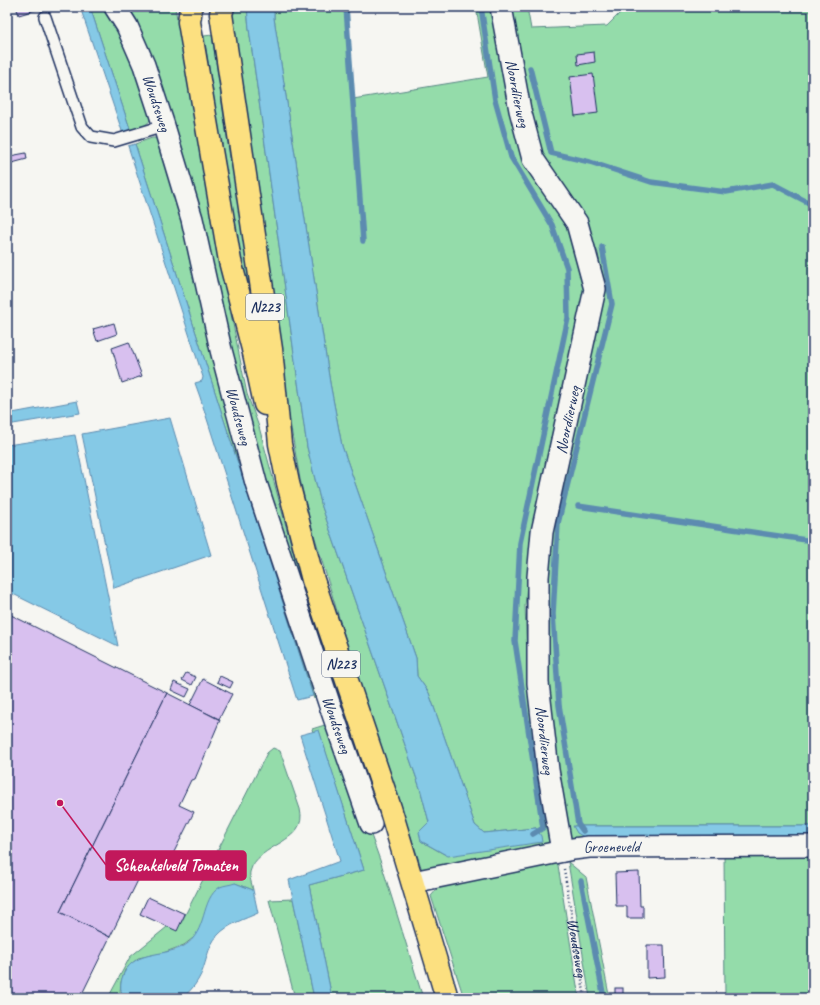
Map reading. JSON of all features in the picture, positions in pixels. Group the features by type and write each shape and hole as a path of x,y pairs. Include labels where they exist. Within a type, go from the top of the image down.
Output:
{"main road":[{"name":"Woudseweg","path":"219,9 272,349 280,444 288,483 313,580 413,882 447,998"},
{"name":"Woudseweg","path":"188,12 230,261 254,352 269,419 280,444"}],"street":[{"name":"Woudseweg","path":"115,7 127,26 144,65 164,126 192,220 221,350 256,483 371,824"},
{"name":"Noordlierweg","path":"501,7 520,110 533,159 577,223 595,289 542,532 538,577 538,683 548,770 562,851"},
{"name":"Groeneveld","path":"413,882 562,851 589,847 813,846"}],"lane":[{"path":"45,17 82,127 91,137 114,141 164,126"}],"path":[{"name":"Woudseweg","path":"562,851 585,998"}],"green space":[{"path":"90,7 106,7 133,55 151,119 145,126 137,130 131,132"},
{"path":"128,7 175,7 209,204 247,394 259,427 292,548 335,678 333,683 250,438 176,131 145,41"},
{"path":"230,7 247,7 307,447 322,507 420,788 429,822 426,826 421,841 444,854 536,828 484,833 475,825 429,693 417,676 416,658 342,446 330,383 274,18 274,7 347,7 353,99 488,77 476,7 492,7 513,124 564,217 585,281 584,309 530,552 525,606 527,658 556,848 422,870 346,641 309,518 300,479 283,383"},
{"path":"509,7 527,7 531,29 607,26 626,7 813,7 813,826 574,826 584,837 568,842 546,720 548,551 602,308 603,280 598,253 582,216 550,168 536,141"},
{"path":"212,35 230,158 251,249 255,328 229,195 204,36"},
{"path":"152,138 160,138 317,696 314,699 135,144"},
{"path":"328,724 332,727 381,863 423,998 332,998 309,885 364,870 319,731 313,732 312,729"},
{"path":"273,748 280,751 300,809 301,820 297,829 255,862 250,872 253,890 235,883 205,917 197,935 184,945 163,953 138,958 125,970 121,982 120,992 124,998 108,998 130,957 167,927 176,927 181,923 267,753"},
{"path":"724,852 813,852 813,998 725,998"},
{"path":"557,859 579,998 464,998 431,896 444,881"},
{"path":"568,862 586,877 609,995 612,998 590,998"},
{"path":"293,899 314,998 295,998 269,900"}],"water":[{"path":"80,7 90,7 131,132 123,134"},
{"path":"247,7 274,7 274,18 330,383 342,446 416,658 417,676 429,693 475,825 484,833 536,828 541,836 542,842 448,856 421,841 419,832 429,822 420,788 322,507 307,447"},
{"path":"135,144 313,696 297,700 195,383 202,381 203,377 128,146"},
{"path":"77,401 80,413 7,425 7,414"},
{"path":"170,418 211,555 114,588 82,434"},
{"path":"75,435 118,646 7,591 7,445"},
{"path":"319,730 364,870 309,885 332,998 314,998 289,880 340,861 300,735"},
{"path":"573,826 813,826 813,840 584,837 577,833"},
{"path":"235,883 253,890 258,913 232,925 218,935 211,945 201,975 189,992 182,998 124,998 121,988 122,978 133,962 140,958 175,950 192,940 201,924 209,899 214,892 220,887"}],"building":[{"path":"16,7 45,7 19,15"},
{"path":"566,7 588,7 567,10"},
{"path":"594,52 595,62 578,65 577,54"},
{"path":"593,74 598,113 575,116 570,77"},
{"path":"26,153 27,159 12,163 10,156"},
{"path":"114,323 117,334 97,341 93,329"},
{"path":"129,342 142,376 122,383 112,348"},
{"path":"7,613 167,693 60,912 110,937 80,998 7,998"},
{"path":"186,673 196,677 192,685 182,680"},
{"path":"220,676 233,682 230,688 217,682"},
{"path":"203,679 232,694 219,719 190,705"},
{"path":"174,682 190,689 186,697 171,690"},
{"path":"167,693 220,720 195,779 191,780 179,805 194,812 164,872 160,878 156,879 142,872 110,937 60,912"},
{"path":"639,872 640,906 643,906 643,918 627,918 627,906 616,906 615,873"},
{"path":"148,897 185,914 177,931 140,914"},
{"path":"647,945 664,945 665,977 647,978"},
{"path":"615,988 623,988 623,997 615,997"}],"waterway":[{"path":"346,7 363,241"},
{"path":"481,7 495,100 511,157 552,225 567,268 568,318 520,543 515,641 543,828 533,834"},
{"path":"530,68 551,153 590,162 651,182 726,192 773,184 813,205"},
{"path":"583,831 578,824 559,705 553,614 558,523 612,304 602,247"},
{"path":"578,506 813,541"},
{"path":"581,881 604,998"}],"place":[{"name":"Schenkelveld Tomaten","path":"60,803"}]}
